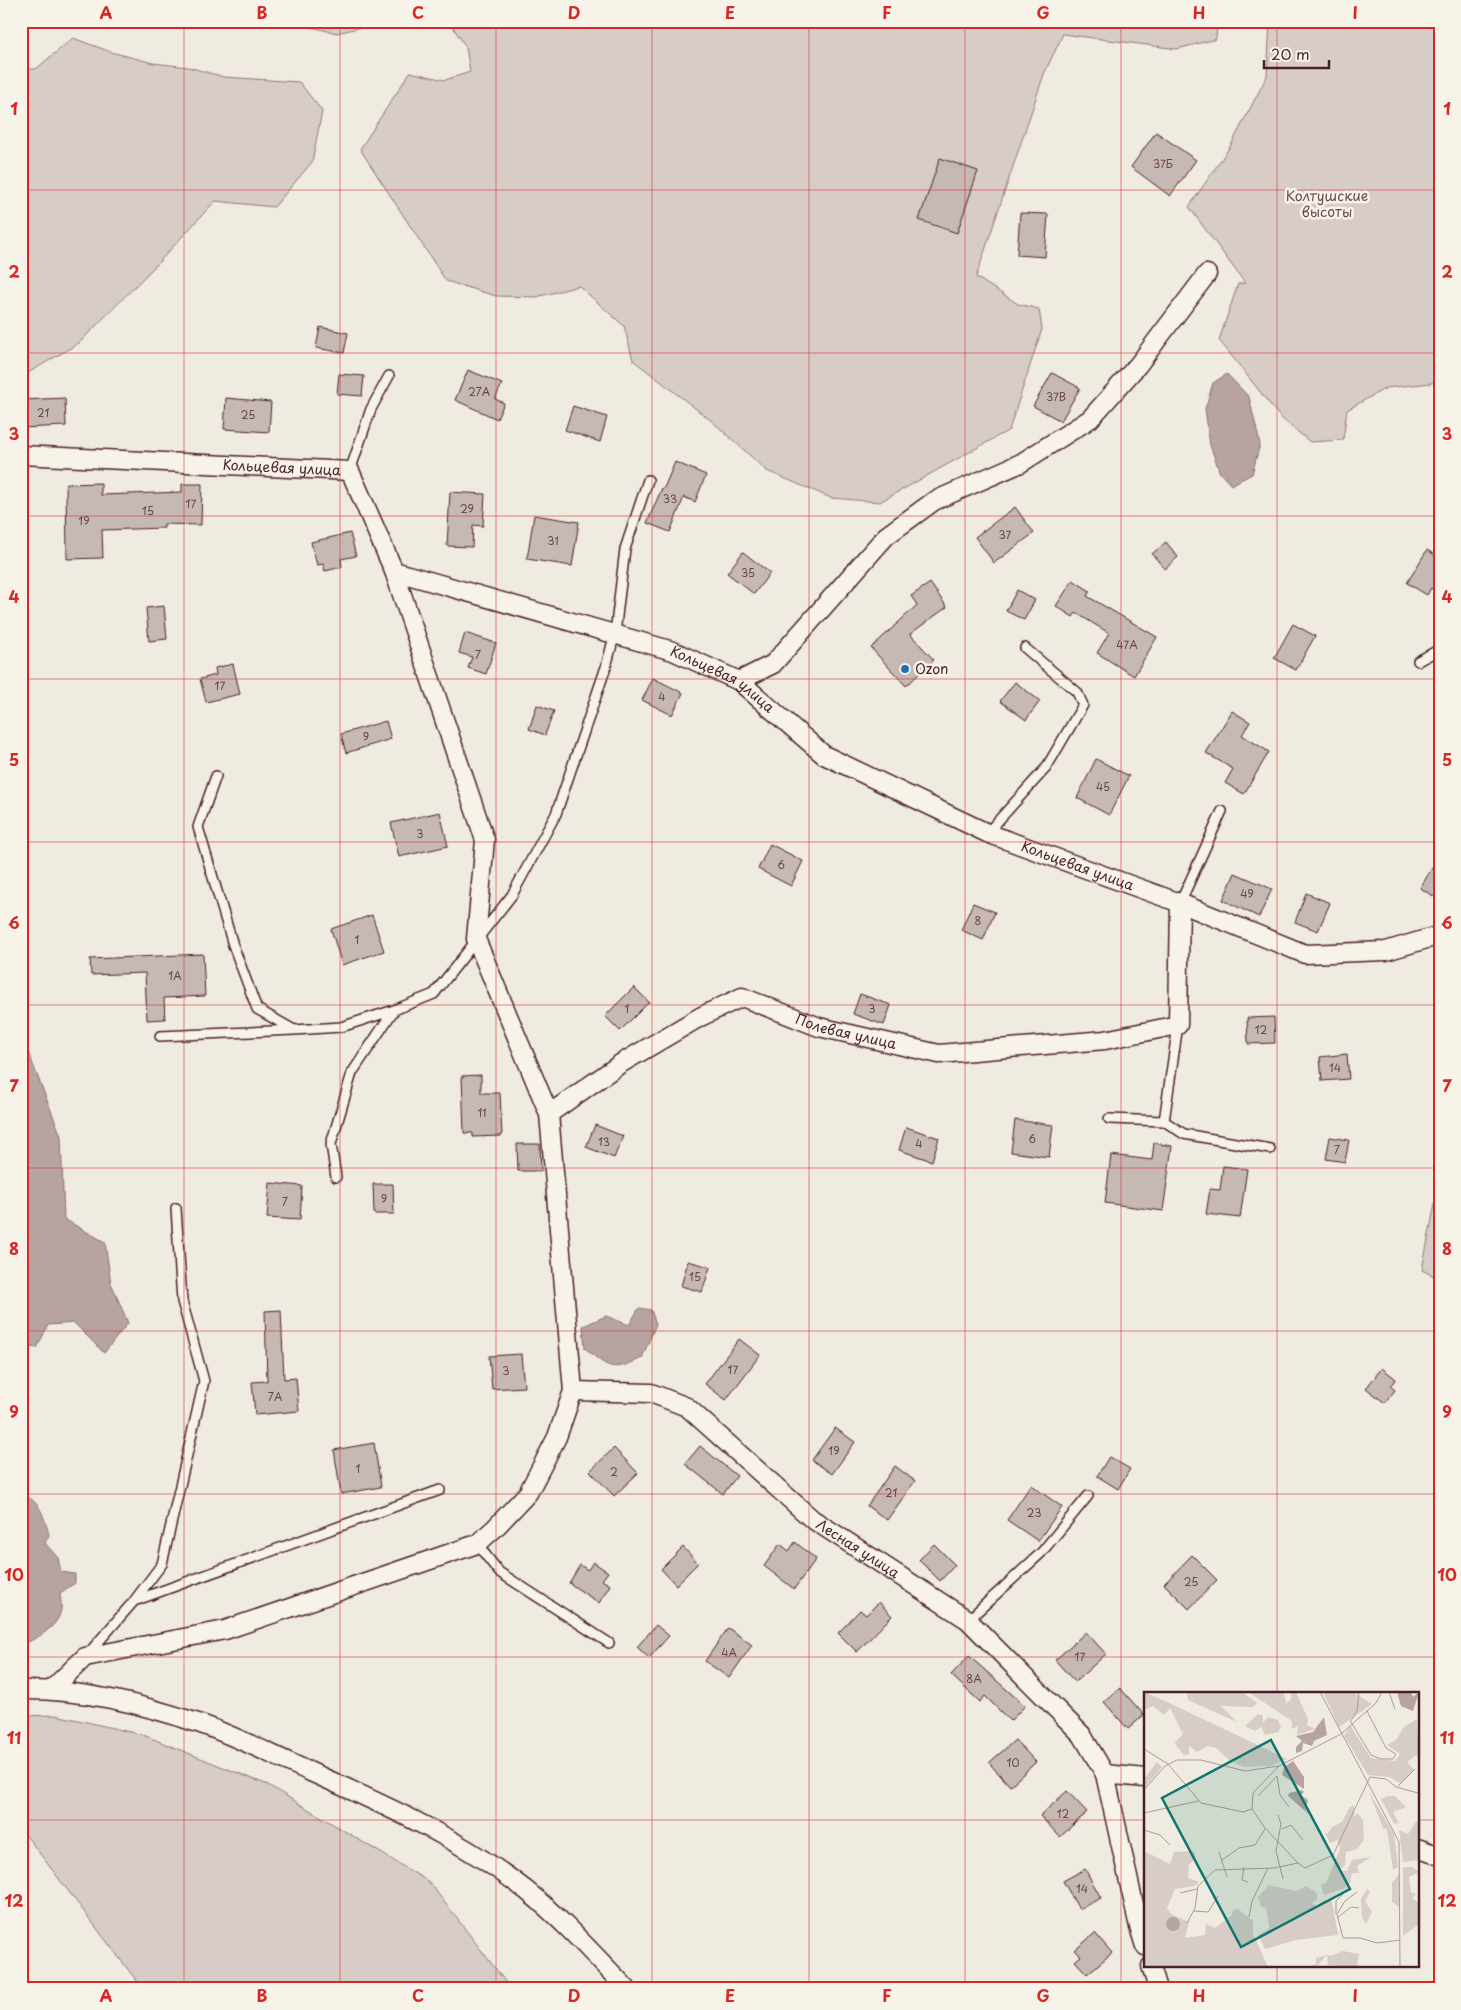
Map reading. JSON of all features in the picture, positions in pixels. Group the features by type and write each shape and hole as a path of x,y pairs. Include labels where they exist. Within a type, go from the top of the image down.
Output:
{"street":[{"path":"739,681 773,664 886,536 934,501 1021,463 1090,419 1138,365 1207,274"},
{"name":"Кольцевая улица","path":"21,455 350,471 394,571 615,633 672,651 739,681 824,755 987,833 1180,903 1305,954 1386,951 1440,935"},
{"path":"51,1690 85,1657 225,1630 477,1544 528,1493 557,1437 573,1390 549,1114 476,939 485,840 394,571"},
{"path":"1178,1025 1180,903"},
{"name":"Полевая улица","path":"549,1114 620,1064 700,1017 742,997 819,1027 938,1054 1105,1040 1178,1025"},
{"name":"Лесная улица","path":"573,1390 651,1393 687,1407 812,1518 968,1620 1082,1735 1105,1774 1144,1943"},
{"path":"21,1690 51,1690 88,1694 129,1703 200,1724 333,1782 435,1830 482,1859 528,1892 627,1989"},
{"path":"1105,1774 1144,1778"},
{"path":"1418,1848 1440,1856"},
{"path":"1152,1968 1158,1989"}],"lane":[{"path":"350,471 371,409 389,376"},
{"path":"160,1036 340,1027 394,1010 434,994 512,895 556,814 606,667 615,633 625,549 648,480"},
{"path":"987,833 1046,768 1083,705 1077,692 1025,648"},
{"path":"1418,661 1440,649"},
{"path":"216,776 198,827 232,945 257,1009 294,1030"},
{"path":"1180,903 1222,811"},
{"path":"336,1177 331,1144 352,1074 394,1010"},
{"path":"1164,1122 1178,1025"},
{"path":"1109,1119 1164,1122 1184,1134 1270,1149"},
{"path":"85,1657 134,1601 162,1564 204,1381 182,1301 176,1208"},
{"path":"134,1601 440,1490"},
{"path":"968,1620 1041,1553 1088,1496"},
{"path":"477,1544 499,1572 609,1643"}],"green space":[{"path":"284,21 387,21 337,33"},
{"path":"449,21 1217,21 1216,39 1177,49 1063,34 1044,74 976,277 1018,304 1039,309 1042,329 1009,430 880,502 831,498 767,471 713,422 633,360 624,326 579,286 536,297 496,296 446,281 360,149 410,72 445,80 470,72 466,47"},
{"name":"Колтушские высоты","path":"1270,21 1440,21 1440,382 1386,388 1347,410 1343,440 1310,442 1280,417 1219,340 1238,284 1245,283 1189,207 1231,145 1267,76"},
{"path":"73,38 111,52 153,63 188,67 224,77 299,82 322,111 312,162 274,207 215,201 158,263 79,343 21,377 21,259 24,256 21,253 21,69 36,69"},
{"path":"1440,1178 1440,1279 1422,1270"},
{"path":"56,1715 143,1735 268,1785 429,1882 511,1989 143,1989 21,1829 21,1716"}],"shaded area":[{"path":"1227,374 1249,397 1260,444 1252,474 1231,485 1220,473 1210,445 1205,409 1213,383"},
{"path":"21,1034 61,1136 64,1219 105,1242 111,1283 128,1323 104,1353 74,1323 48,1325 37,1348 21,1346"},
{"path":"639,1308 651,1310 656,1324 642,1358 624,1366 611,1366 599,1360 585,1348 583,1326 606,1316 629,1325"},
{"path":"21,1496 33,1500 41,1510 49,1535 45,1543 58,1558 61,1572 75,1574 75,1583 60,1593 61,1609 51,1627 40,1636 21,1645"}],"building":[{"path":"1156,132 1196,160 1170,196 1131,167"},
{"path":"940,158 978,171 957,233 919,220"},
{"path":"1020,213 1048,214 1045,257 1017,255"},
{"path":"320,327 348,333 344,353 316,348"},
{"path":"468,370 502,384 495,399 504,403 497,419 455,400"},
{"path":"1052,373 1080,388 1061,421 1033,406"},
{"path":"339,374 364,376 362,396 337,394"},
{"path":"65,398 66,426 21,428 21,400"},
{"path":"226,398 271,402 269,432 224,429"},
{"path":"573,406 607,417 600,442 565,430"},
{"path":"675,462 706,475 695,502 684,497 670,532 647,523"},
{"path":"101,483 101,495 182,492 182,484 202,484 201,525 164,524 164,528 102,530 103,558 67,559 66,484"},
{"path":"450,492 485,494 483,526 473,525 472,547 447,546"},
{"path":"1015,507 1034,533 994,563 975,537"},
{"path":"534,515 579,522 572,566 527,559"},
{"path":"350,533 356,556 341,559 342,567 325,571 323,564 317,565 311,542"},
{"path":"1166,542 1178,557 1165,569 1152,554"},
{"path":"1427,550 1440,558 1440,594 1431,588 1427,595 1407,583"},
{"path":"743,552 770,573 754,594 727,573"},
{"path":"1073,580 1090,591 1087,596 1157,637 1134,676 1097,653 1109,633 1076,613 1073,617 1056,606"},
{"path":"930,583 947,607 910,634 934,660 906,686 871,648 917,605 911,596"},
{"path":"1017,590 1035,600 1024,620 1006,611"},
{"path":"164,606 167,639 149,641 146,608"},
{"path":"1293,624 1315,636 1296,670 1274,658"},
{"path":"465,633 496,643 486,674 468,668 472,657 459,653"},
{"path":"233,664 240,694 206,702 200,679 216,675 215,668"},
{"path":"653,678 683,693 672,715 642,700"},
{"path":"1015,682 1040,701 1026,720 1000,701"},
{"path":"537,705 554,711 545,735 529,729"},
{"path":"1232,711 1250,722 1242,735 1269,752 1244,794 1225,783 1233,769 1206,753"},
{"path":"386,721 391,739 346,753 341,734"},
{"path":"1096,759 1129,776 1109,815 1077,798"},
{"path":"440,812 448,846 399,857 391,823"},
{"path":"770,844 803,861 791,886 758,869"},
{"path":"1440,855 1440,900 1420,888"},
{"path":"1235,873 1272,889 1259,917 1223,900"},
{"path":"1306,893 1330,903 1318,931 1295,922"},
{"path":"973,903 995,912 983,940 961,930"},
{"path":"372,915 384,951 342,965 331,929"},
{"path":"203,954 205,996 164,998 165,1019 147,1020 145,973 91,975 90,959"},
{"path":"634,987 649,1002 620,1031 605,1016"},
{"path":"860,994 891,1005 884,1025 853,1014"},
{"path":"1274,1017 1275,1043 1248,1044 1247,1018"},
{"path":"1347,1054 1349,1079 1322,1081 1320,1057"},
{"path":"481,1075 481,1093 500,1093 502,1136 473,1137 473,1133 464,1133 462,1076"},
{"path":"1015,1120 1053,1125 1049,1157 1011,1152"},
{"path":"595,1125 623,1136 614,1158 586,1147"},
{"path":"906,1127 939,1138 932,1161 899,1150"},
{"path":"1330,1137 1349,1140 1345,1162 1326,1159"},
{"path":"1154,1143 1172,1146 1163,1211 1105,1203 1111,1155 1152,1160"},
{"path":"517,1144 540,1144 541,1171 518,1171"},
{"path":"1223,1166 1247,1169 1240,1218 1206,1214 1210,1189 1220,1190"},
{"path":"270,1183 302,1186 300,1220 267,1218"},
{"path":"373,1184 393,1184 394,1214 374,1214"},
{"path":"688,1261 710,1267 702,1292 681,1286"},
{"path":"281,1310 284,1379 296,1378 299,1411 255,1415 252,1382 267,1381 265,1311"},
{"path":"739,1339 760,1355 726,1400 705,1384"},
{"path":"521,1354 524,1387 492,1389 489,1356"},
{"path":"1382,1368 1396,1379 1390,1386 1395,1390 1385,1403 1366,1388"},
{"path":"835,1428 855,1442 832,1474 812,1460"},
{"path":"374,1443 381,1487 341,1494 334,1450"},
{"path":"700,1446 737,1476 723,1494 685,1464"},
{"path":"614,1448 638,1473 614,1496 590,1471"},
{"path":"1109,1457 1130,1469 1118,1489 1097,1476"},
{"path":"895,1466 915,1481 887,1520 867,1506"},
{"path":"1031,1485 1062,1507 1038,1541 1007,1520"},
{"path":"795,1542 816,1559 794,1589 764,1566 780,1544 789,1551"},
{"path":"934,1544 955,1565 940,1581 919,1560"},
{"path":"683,1547 698,1563 676,1585 661,1569"},
{"path":"1192,1555 1217,1580 1189,1609 1164,1584"},
{"path":"593,1562 608,1572 602,1580 610,1585 599,1603 569,1583 580,1565 588,1570"},
{"path":"879,1602 892,1616 857,1652 838,1633 860,1610 866,1615"},
{"path":"656,1625 669,1636 649,1658 637,1647"},
{"path":"728,1628 752,1645 729,1678 705,1661"},
{"path":"1086,1632 1106,1654 1075,1682 1055,1660"},
{"path":"969,1656 1025,1706 1010,1721 985,1696 980,1702 951,1675"},
{"path":"1120,1688 1144,1715 1128,1729 1104,1702"},
{"path":"1015,1740 1036,1762 1010,1786 989,1763"},
{"path":"1067,1791 1087,1812 1060,1837 1040,1816"},
{"path":"1085,1869 1101,1898 1079,1909 1063,1881"},
{"path":"1095,1933 1112,1953 1087,1974 1075,1961 1081,1956 1075,1950"}],"place":[{"name":"Ozon","path":"905,669"}]}
